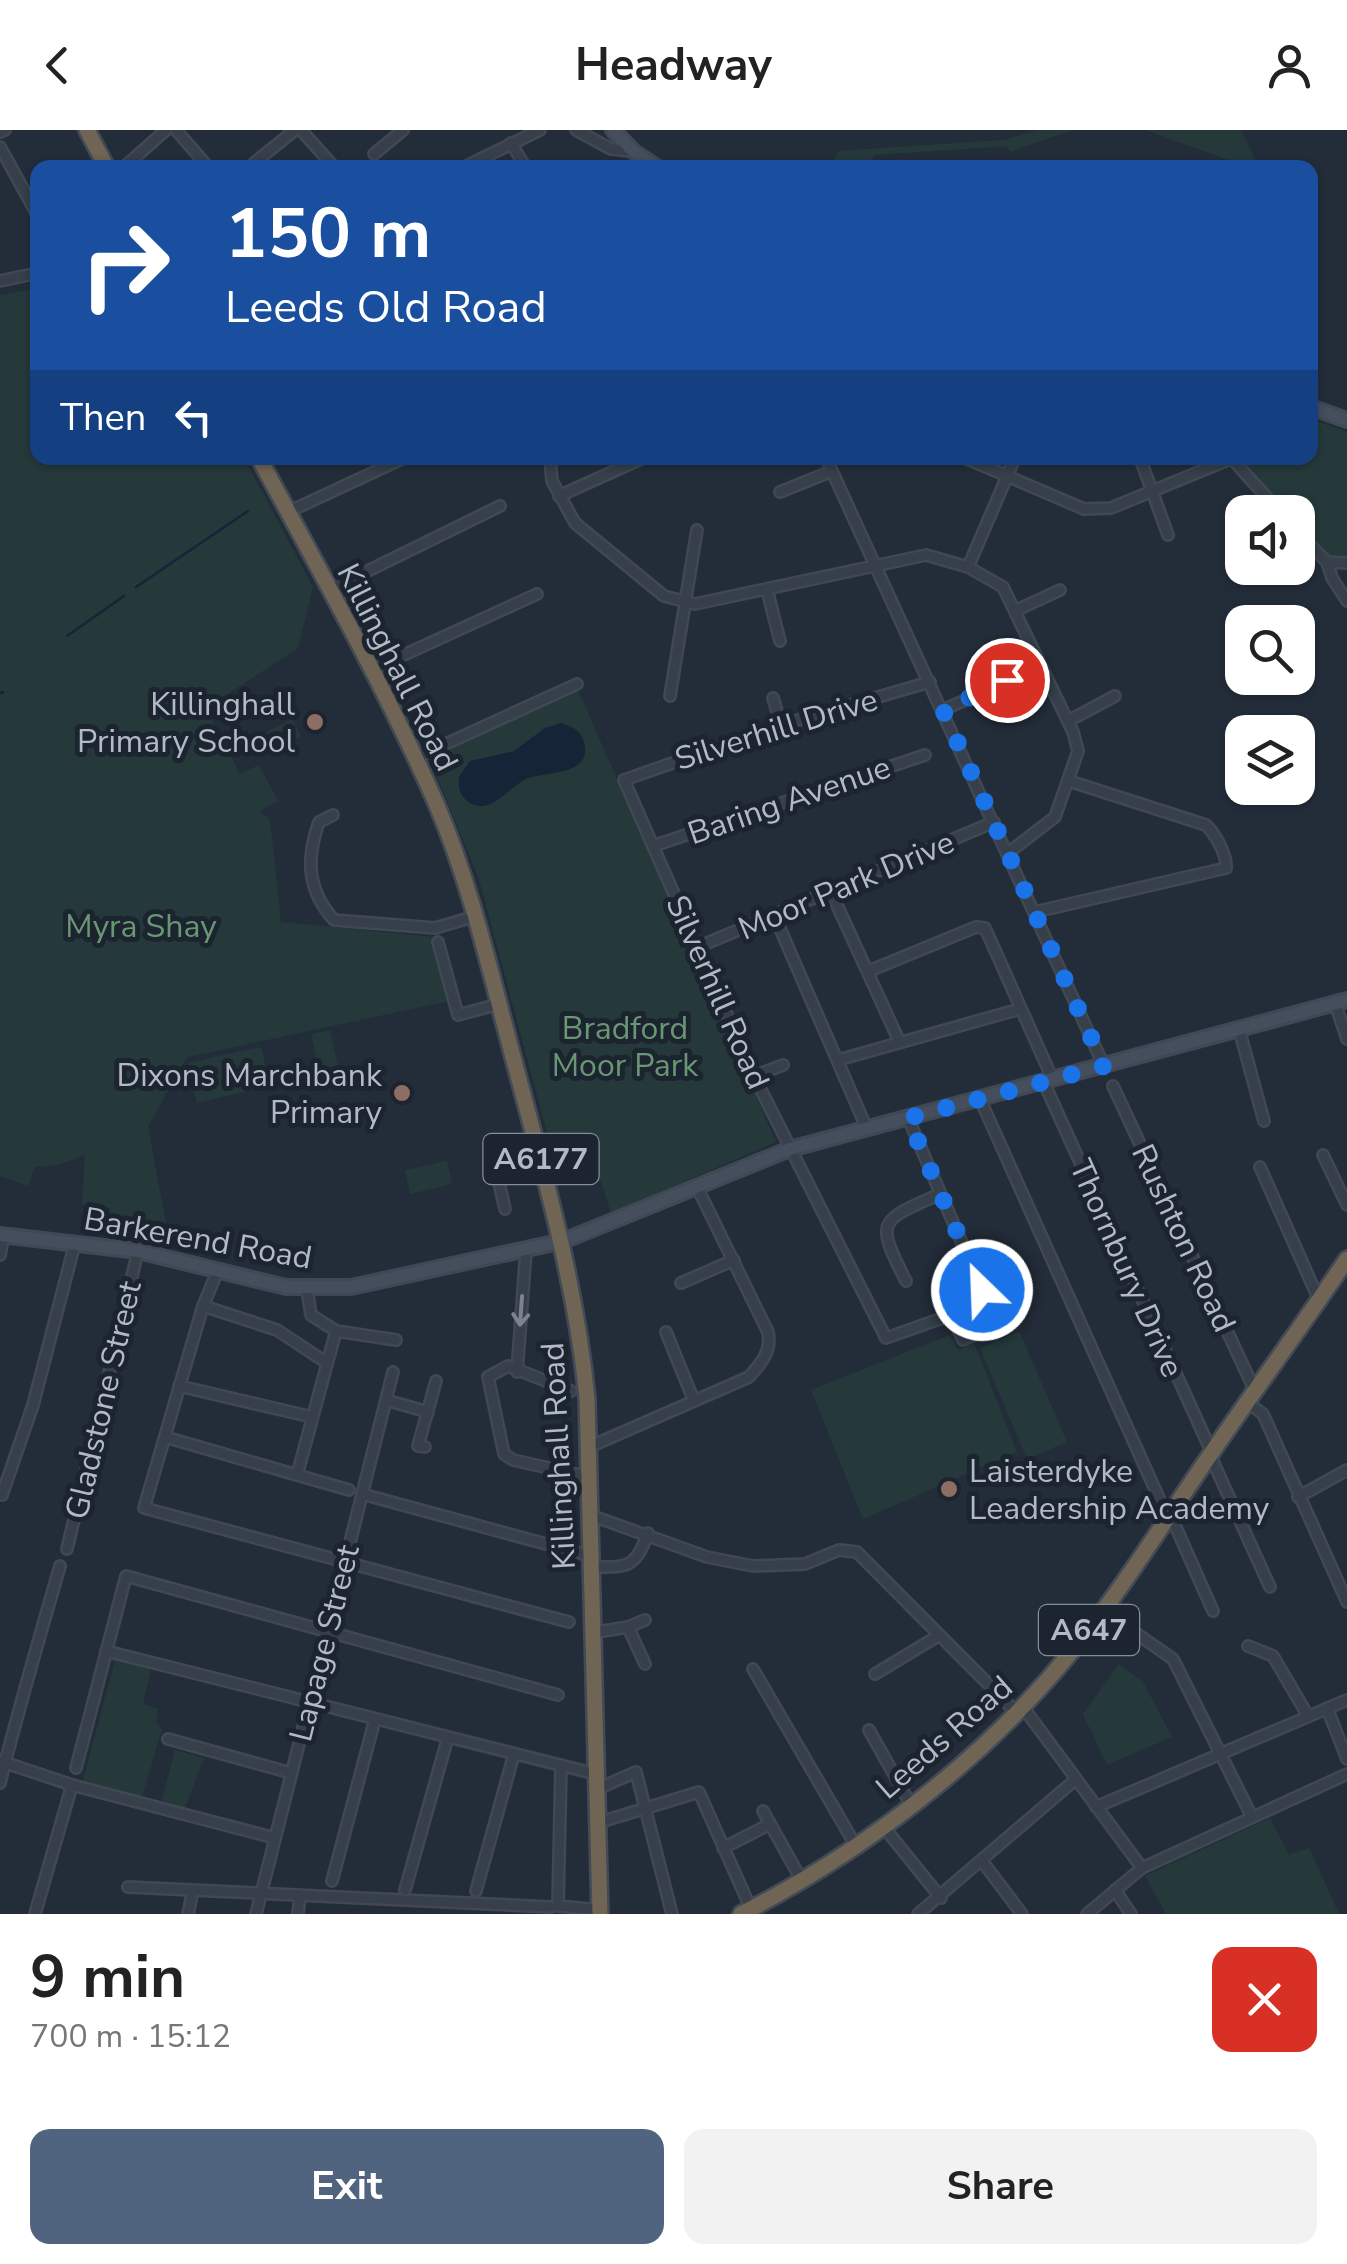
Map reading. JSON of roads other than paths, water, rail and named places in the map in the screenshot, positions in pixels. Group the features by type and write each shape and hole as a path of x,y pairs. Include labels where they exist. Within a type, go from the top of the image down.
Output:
{"highway":[{"path":"87,130 103,160"},
{"name":"Killinghall Road","path":"263,465 372,670 438,808 476,916 563,1241 581,1334 590,1447 600,1912"},
{"name":"Leeds Road","path":"746,1912 802,1881 911,1806 1020,1710 1104,1611 1347,1258"}],"main road":[{"path":"613,130 646,160"},
{"path":"1318,410 1347,420"},
{"name":"Barkerend Road","path":"2,1235 138,1251 286,1287 351,1286 563,1241 790,1149 1341,1002"}],"street":[{"path":"131,160 166,130"},
{"path":"176,130 202,160"},
{"path":"257,160 298,130 327,160"},
{"path":"374,154 403,130"},
{"path":"486,160 540,130"},
{"path":"576,130 612,149 634,152"},
{"path":"511,143 521,160"},
{"path":"0,147 30,201"},
{"path":"0,281 30,275"},
{"path":"288,512 389,465"},
{"path":"551,465 552,481 575,523 664,596 694,604 926,554 995,580 1016,611 1068,721 1078,752 1055,817 1008,854"},
{"path":"559,496 628,465"},
{"path":"829,465 1104,1066"},
{"path":"983,465 1084,508 1112,508 1215,465"},
{"path":"968,567 1012,465"},
{"path":"1143,465 1168,535"},
{"path":"1238,465 1265,495"},
{"path":"780,492 832,471"},
{"path":"329,590 500,506"},
{"path":"670,696 697,530"},
{"path":"1315,549 1328,562 1347,602"},
{"path":"1328,562 1347,562"},
{"path":"767,590 780,641"},
{"path":"1016,611 1060,590"},
{"path":"372,670 537,594"},
{"path":"943,710 1040,666"},
{"name":"Silverhill Drive","path":"624,780 781,724 930,682"},
{"path":"416,758 577,684"},
{"path":"1068,721 1115,696"},
{"path":"773,698 781,724"},
{"name":"Baring Avenue","path":"653,846 925,755"},
{"name":"Silverhill Road","path":"624,780 754,1076 886,1338 951,1315 963,1340 997,1324 940,1194"},
{"path":"1035,912 1226,868 1213,832 1206,824 1069,781"},
{"path":"333,815 319,822 310,849 310,870 320,904 334,920 435,928 476,916"},
{"name":"Moor Park Drive","path":"698,947 994,822"},
{"path":"831,892 900,1043"},
{"path":"775,917 867,1129"},
{"name":"Thornbury Drive","path":"869,971 976,927 985,928 1048,1082 1270,1587"},
{"path":"438,942 458,1015 499,1004"},
{"path":"1341,1002 1347,1039"},
{"path":"838,1060 1020,1008"},
{"path":"1239,1030 1264,1122"},
{"path":"754,1076 783,1065"},
{"name":"Rushton Road","path":"1113,1086 1298,1498 1343,1583 1347,1602"},
{"path":"980,1099 1213,1611"},
{"path":"906,1281 885,1240 888,1222 894,1215 940,1194 908,1118"},
{"path":"505,1209 495,1164 539,1150"},
{"path":"1323,1156 1347,1205"},
{"path":"1260,1167 1319,1300"},
{"path":"590,1447 749,1377 763,1362 768,1332 698,1189"},
{"path":"0,1255 2,1235"},
{"path":"2,1496 33,1404 75,1243"},
{"path":"517,1372 526,1250"},
{"name":"Gladstone Street","path":"67,1549 138,1251"},
{"path":"682,1283 734,1260"},
{"path":"218,1270 202,1306 144,1508 569,1622"},
{"path":"307,1289 312,1315 336,1331 396,1340"},
{"path":"202,1306 278,1330 327,1363"},
{"path":"297,1475 336,1331"},
{"path":"666,1332 694,1401"},
{"path":"571,1391 508,1366 488,1376 504,1454 513,1460 589,1478"},
{"name":"Lapage Street","path":"256,1914 393,1372"},
{"path":"425,1448 418,1446 436,1381"},
{"path":"179,1386 312,1417"},
{"path":"386,1400 428,1412"},
{"path":"164,1436 349,1490"},
{"path":"1298,1498 1347,1470"},
{"path":"362,1494 590,1562 626,1566 640,1556 648,1534"},
{"path":"590,1514 707,1557 753,1566 805,1564 839,1550 857,1552 938,1636 1020,1710 1142,1868"},
{"path":"0,1784 2,1762 60,1566"},
{"path":"76,1768 126,1576 558,1695"},
{"path":"1104,1611 1173,1659 1252,1817"},
{"path":"591,1633 645,1620"},
{"path":"628,1627 646,1664"},
{"path":"875,1674 938,1636"},
{"path":"1248,1646 1273,1656 1308,1716"},
{"path":"106,1652 562,1766 596,1782 636,1772 672,1914"},
{"path":"753,1669 856,1846"},
{"path":"1096,1807 1347,1700"},
{"path":"1327,1708 1347,1759"},
{"path":"594,1727 610,1718"},
{"path":"332,1881 375,1719"},
{"path":"869,1730 911,1806"},
{"path":"405,1890 448,1737"},
{"path":"168,1739 291,1772"},
{"path":"476,1891 514,1754"},
{"path":"2,1762 275,1838"},
{"path":"554,1906 562,1766"},
{"path":"1090,1913 1142,1868 1347,1774"},
{"path":"918,1914 1075,1780"},
{"path":"35,1914 72,1784"},
{"path":"597,1823 699,1792 746,1912"},
{"path":"763,1812 802,1881"},
{"path":"723,1848 770,1824"},
{"path":"883,1826 940,1898"},
{"path":"982,1861 1022,1914"},
{"path":"128,1887 554,1906 600,1912"},
{"path":"188,1914 193,1890"},
{"path":"1115,1890 1131,1914"},
{"path":"298,1914 300,1896"},
{"path":"464,1902 467,1914"}],"water":[{"path":"561,723 576,730 584,742 585,753 574,767 526,779 489,804 473,805 465,799 459,789 459,777 470,761 514,751 545,728"}],"waterway":[{"path":"136,587 248,511"},
{"path":"67,636 124,596"}],"place":[{"name":"Killinghall Primary School","path":"315,722"},
{"name":"Dixons Marchbank Primary","path":"402,1093"},
{"name":"Laisterdyke Leadership Academy","path":"949,1489"}],"park label":[{"name":"Myra Shay","path":"141,926"},
{"name":"Bradford Moor Park","path":"625,1046"}]}
